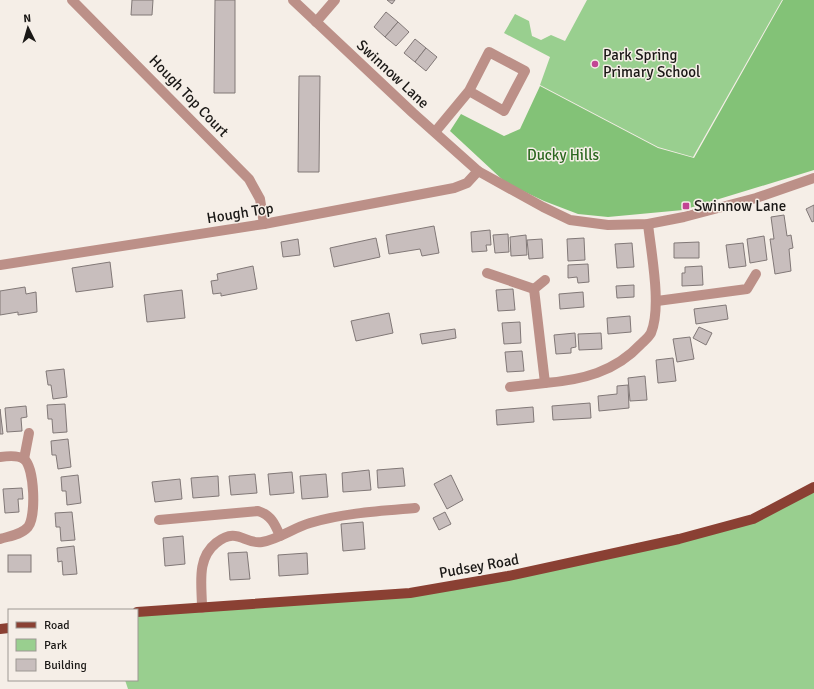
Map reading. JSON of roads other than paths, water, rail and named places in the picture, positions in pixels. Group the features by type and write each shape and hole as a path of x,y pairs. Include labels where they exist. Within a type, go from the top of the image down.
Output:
{"main road":[{"name":"Pudsey Road","path":"138,612 410,593 508,576 679,539 753,519 814,487"}],"street":[{"name":"Hough Top Court","path":"72,0 248,179 260,199 264,224"},
{"name":"Swinnow Lane","path":"293,0 478,170 542,207 570,220 608,225 648,224 684,217 756,198 814,178"},
{"path":"316,22 335,0"},
{"path":"435,132 469,91 489,52 525,71 504,111 469,91"},
{"name":"Hough Top","path":"0,265 264,224 454,188 468,183 478,170"},
{"path":"510,387 582,378 602,371 631,355 651,333 657,300 648,224"},
{"path":"487,273 534,289"},
{"path":"657,300 747,289 756,274"},
{"path":"534,289 545,280"},
{"path":"534,289 545,383"},
{"path":"24,459 29,433"},
{"path":"0,456 15,456 24,459 30,468 32,480 32,518 28,527 20,533 0,539"},
{"path":"202,608 202,564 216,543 228,536 238,535 259,542 280,536 308,524 327,519 415,508"},
{"path":"159,520 258,511 267,514 274,522 280,536"}],"place":[{"name":"Park Spring Primary School","path":"595,64"},
{"name":"Swinnow Lane","path":"686,206"}],"park label":[{"name":"Ducky Hills","path":"563,155"}]}
